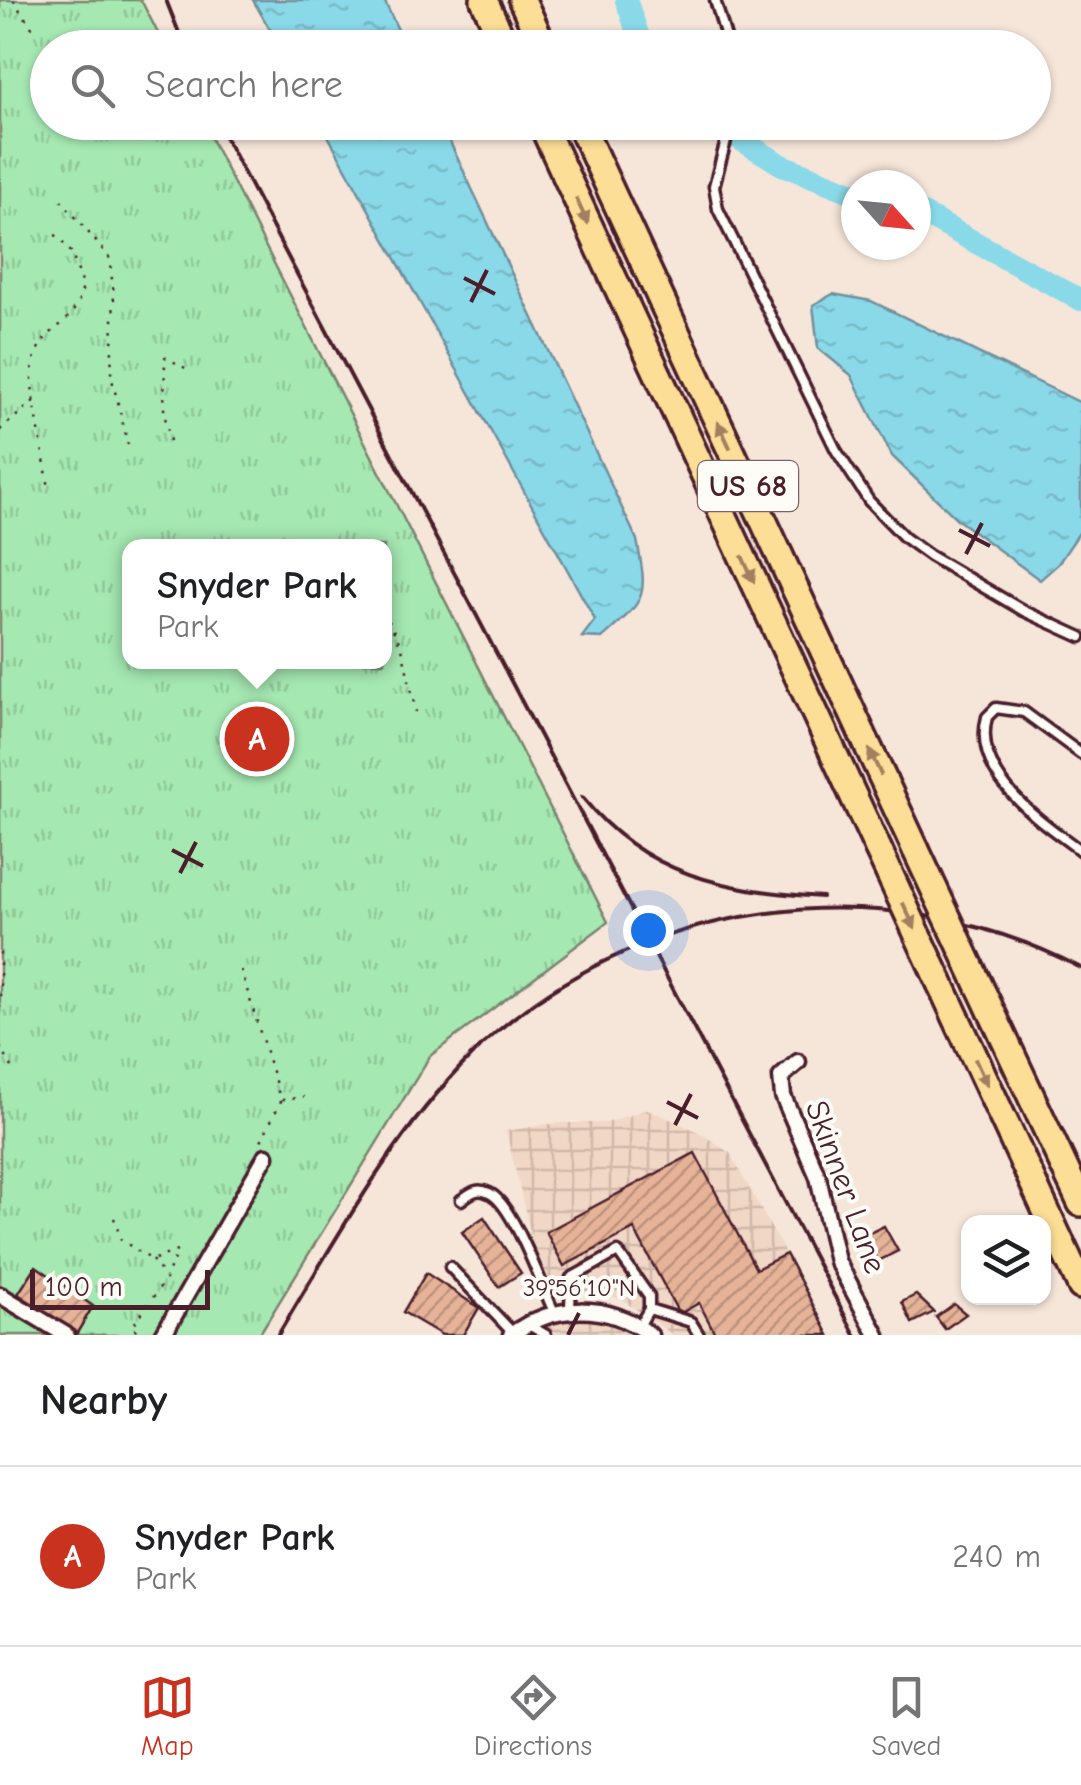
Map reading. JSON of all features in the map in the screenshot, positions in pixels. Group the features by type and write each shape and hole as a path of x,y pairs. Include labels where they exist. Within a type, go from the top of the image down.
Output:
{"highway":[{"path":"484,0 498,30"},
{"path":"522,0 536,30"},
{"name":"US 68","path":"549,140 1081,1286"},
{"name":"US 68","path":"587,140 1081,1203"}],"street":[{"name":"Skinner Lane","path":"798,1062 781,1077 784,1096 818,1177 838,1260 877,1335"},
{"path":"164,1335 263,1151"},
{"path":"0,1295 66,1335"},
{"path":"512,1334 554,1312 570,1310 608,1314 644,1331"}],"lane":[{"path":"715,0 724,30"},
{"path":"726,140 714,186 718,209 836,450 869,501 896,530 930,556 1024,611 1081,636"},
{"path":"1081,754 1014,708 996,708 987,717 988,748 1009,789 1029,812 1081,851"},
{"path":"461,1200 474,1190 486,1191 505,1206 554,1312"},
{"path":"570,1310 571,1278 618,1252 649,1296 644,1331"},
{"path":"450,1267 512,1334"},
{"path":"649,1309 691,1322 699,1335"},
{"path":"527,1324 546,1335"}],"path":[{"path":"13,0 33,29"},
{"path":"61,200 109,257 114,294 111,375 129,449"},
{"path":"49,488 34,401 33,355 44,335 74,310 84,285 71,252 52,230"},
{"path":"170,440 164,412 165,357 187,369"},
{"path":"0,430 34,401"},
{"path":"392,627 402,648 416,712"},
{"path":"0,952 0,1007"},
{"path":"241,970 281,1101 263,1151"},
{"path":"0,1047 12,1068"},
{"path":"281,1101 304,1096"},
{"path":"114,1218 121,1240 152,1260 166,1278"},
{"path":"140,1334 132,1326 166,1278 178,1252 152,1260"}],"shaded area":[{"path":"647,1109 699,1132 730,1153 830,1335 673,1335 621,1299 592,1291 545,1295 506,1131 556,1123 606,1123"},
{"path":"600,1319 635,1335 527,1335 559,1320"}],"green space":[{"path":"0,0 141,0 156,30 30,30 30,140 212,140 608,922 430,1056 259,1335 0,1335"}],"water":[{"path":"253,0 384,0 398,30 270,30"},
{"path":"330,140 449,140 637,540 643,586 636,605 602,638 582,637 595,620"},
{"path":"833,294 871,301 1081,403 1081,530 1058,564 1040,580 958,520 892,456 851,375 818,348 813,305"}],"building":[{"path":"695,1153 756,1269 786,1254 829,1335 716,1335 699,1303 683,1312 677,1310 634,1229 564,1266 546,1232"},
{"path":"484,1217 521,1273 499,1287 462,1232"},
{"path":"884,1226 898,1251 878,1261 865,1235"},
{"path":"36,1266 93,1306 77,1333 18,1294"},
{"path":"426,1273 479,1308 463,1335 442,1335 403,1312"},
{"path":"916,1295 934,1312 912,1323 902,1302"},
{"path":"954,1304 966,1314 945,1329 936,1317"}],"waterway":[{"path":"626,0 637,30"},
{"path":"741,140 782,165 841,188"},
{"path":"931,218 1081,300"}],"railway":[{"path":"166,0 178,30"},
{"path":"226,140 855,1335"},
{"path":"582,797 607,824 661,862 690,874 753,890 822,897"},
{"path":"278,1335 367,1190 442,1087 471,1056 535,1002 606,961 682,931 762,914 844,909 926,916 1005,936 1081,968"}],"place":[{"name":"Snyder Park","path":"257,739"}]}
